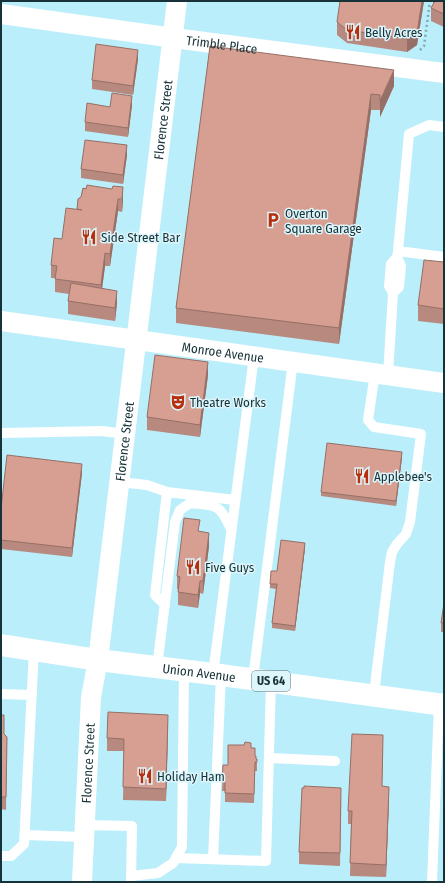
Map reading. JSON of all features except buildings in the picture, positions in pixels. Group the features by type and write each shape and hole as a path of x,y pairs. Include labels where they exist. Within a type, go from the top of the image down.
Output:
{"main road":[{"name":"Union Avenue","path":"1,645 98,660 374,694 442,704"}],"street":[{"name":"Florence Street","path":"82,882 91,697 98,660 177,1"},
{"name":"Trimble Place","path":"1,14 444,73"},
{"name":"Monroe Avenue","path":"1,321 444,383"}],"lane":[{"path":"374,694 390,562 392,552 406,534 410,522 421,434 374,427 368,420 382,374 393,293 389,286 390,264 397,254 408,134 429,125 444,127"},
{"path":"397,254 444,258"},
{"path":"213,859 217,674 231,529 254,356"},
{"path":"176,858 266,861 269,758 262,680 279,468 292,361"},
{"path":"1,433 102,431 125,434"},
{"path":"119,482 147,485 167,492 235,500"},
{"path":"165,605 154,595 167,492"},
{"path":"157,667 175,522 180,510 190,503 217,506 224,514 231,529"},
{"path":"1,856 11,856 24,844 34,650"},
{"path":"25,835 132,826 131,879 158,873 173,863 182,847 184,670"},
{"path":"1,694 32,695"},
{"path":"432,882 439,822 442,704"},
{"path":"269,758 335,762"}],"path":[{"path":"416,55 424,46 430,1"}],"place":[{"name":"Belly Acres","path":"353,32"},
{"name":"Overton Square Garage","path":"273,220"},
{"name":"Side Street Bar","path":"89,237"},
{"name":"Theatre Works","path":"178,402"},
{"name":"Applebee's","path":"362,476"},
{"name":"Five Guys","path":"193,567"},
{"name":"Holiday Ham","path":"145,776"}]}
